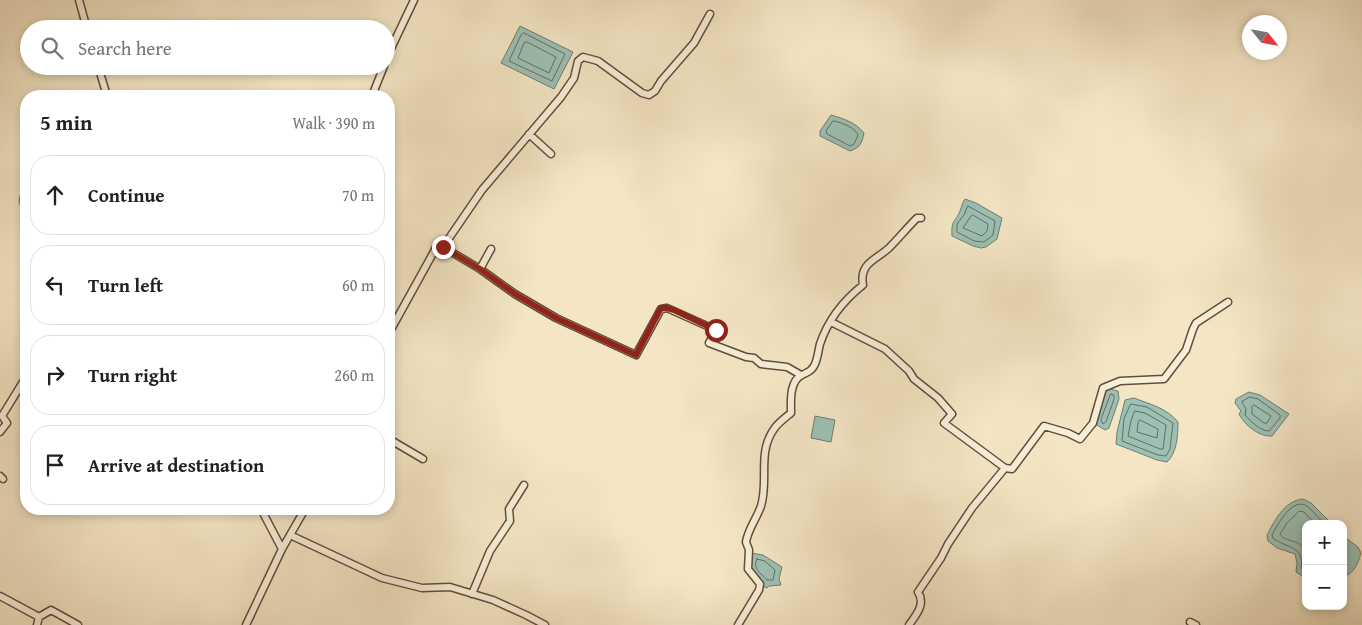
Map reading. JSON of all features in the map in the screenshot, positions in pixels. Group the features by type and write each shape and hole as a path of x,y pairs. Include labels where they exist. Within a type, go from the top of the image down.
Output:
{"street":[{"path":"79,0 85,20"},
{"path":"395,40 414,0"},
{"path":"443,247 482,190 574,78 578,61 583,57 598,61 642,94 649,95 655,91 661,81 694,43 710,14"},
{"path":"101,75 105,90"},
{"path":"374,90 380,75"},
{"path":"529,134 551,154"},
{"path":"738,625 760,590 760,584 748,569 749,550 746,542 763,499 765,449 775,428 791,413 790,398 796,381 801,375 808,373 814,368 820,343 831,322 841,305 863,285 862,278 869,263 889,247 917,218 921,218"},
{"path":"395,322 437,246 443,247 480,269 515,294 556,318 636,355 661,308 667,308 716,330 709,343 746,357 754,358 761,364 787,367 801,375"},
{"path":"480,269 492,249"},
{"path":"831,322 885,349 909,371 914,379 938,398 952,414 944,423 1005,468 1012,469 1044,426 1068,433 1080,439 1093,423 1104,388 1120,381 1164,379 1186,350 1196,323 1228,302"},
{"path":"0,432 7,422 1,416 20,386"},
{"path":"395,442 424,459"},
{"path":"910,625 918,614 921,602 918,592 972,508 1005,468"},
{"path":"472,594 490,551 510,520 509,509 524,485"},
{"path":"264,515 282,549"},
{"path":"246,625 282,549 302,515"},
{"path":"290,535 382,578 422,588 450,587 501,604 545,625"},
{"path":"0,596 39,617"},
{"path":"37,625 39,617 51,610 78,625"}],"water":[{"path":"520,26 573,52 554,89 501,63"},
{"path":"831,115 861,129 864,133 858,147 850,151 820,136 820,131"},
{"path":"965,199 1002,218 997,239 986,247 973,246 952,236 953,224"},
{"path":"1110,389 1118,391 1119,399 1109,428 1105,430 1095,424 1106,391"},
{"path":"1249,392 1260,395 1289,414 1272,436 1263,435 1253,430 1239,414 1241,411 1235,403 1236,399"},
{"path":"1134,398 1169,413 1178,422 1175,449 1167,462 1116,444 1125,400"},
{"path":"815,416 835,420 831,442 811,438"},
{"path":"1303,499 1311,503 1328,520 1302,520 1302,576 1296,572 1295,554 1277,548 1268,541 1267,535 1285,507"},
{"path":"1347,539 1358,547 1361,553 1353,570 1347,575"},
{"path":"751,553 763,555 782,567 779,579 781,585 769,586 767,588 762,586 750,569"}],"route":[{"path":"443,247 556,318 636,355 661,308 674,310 716,330"}]}
